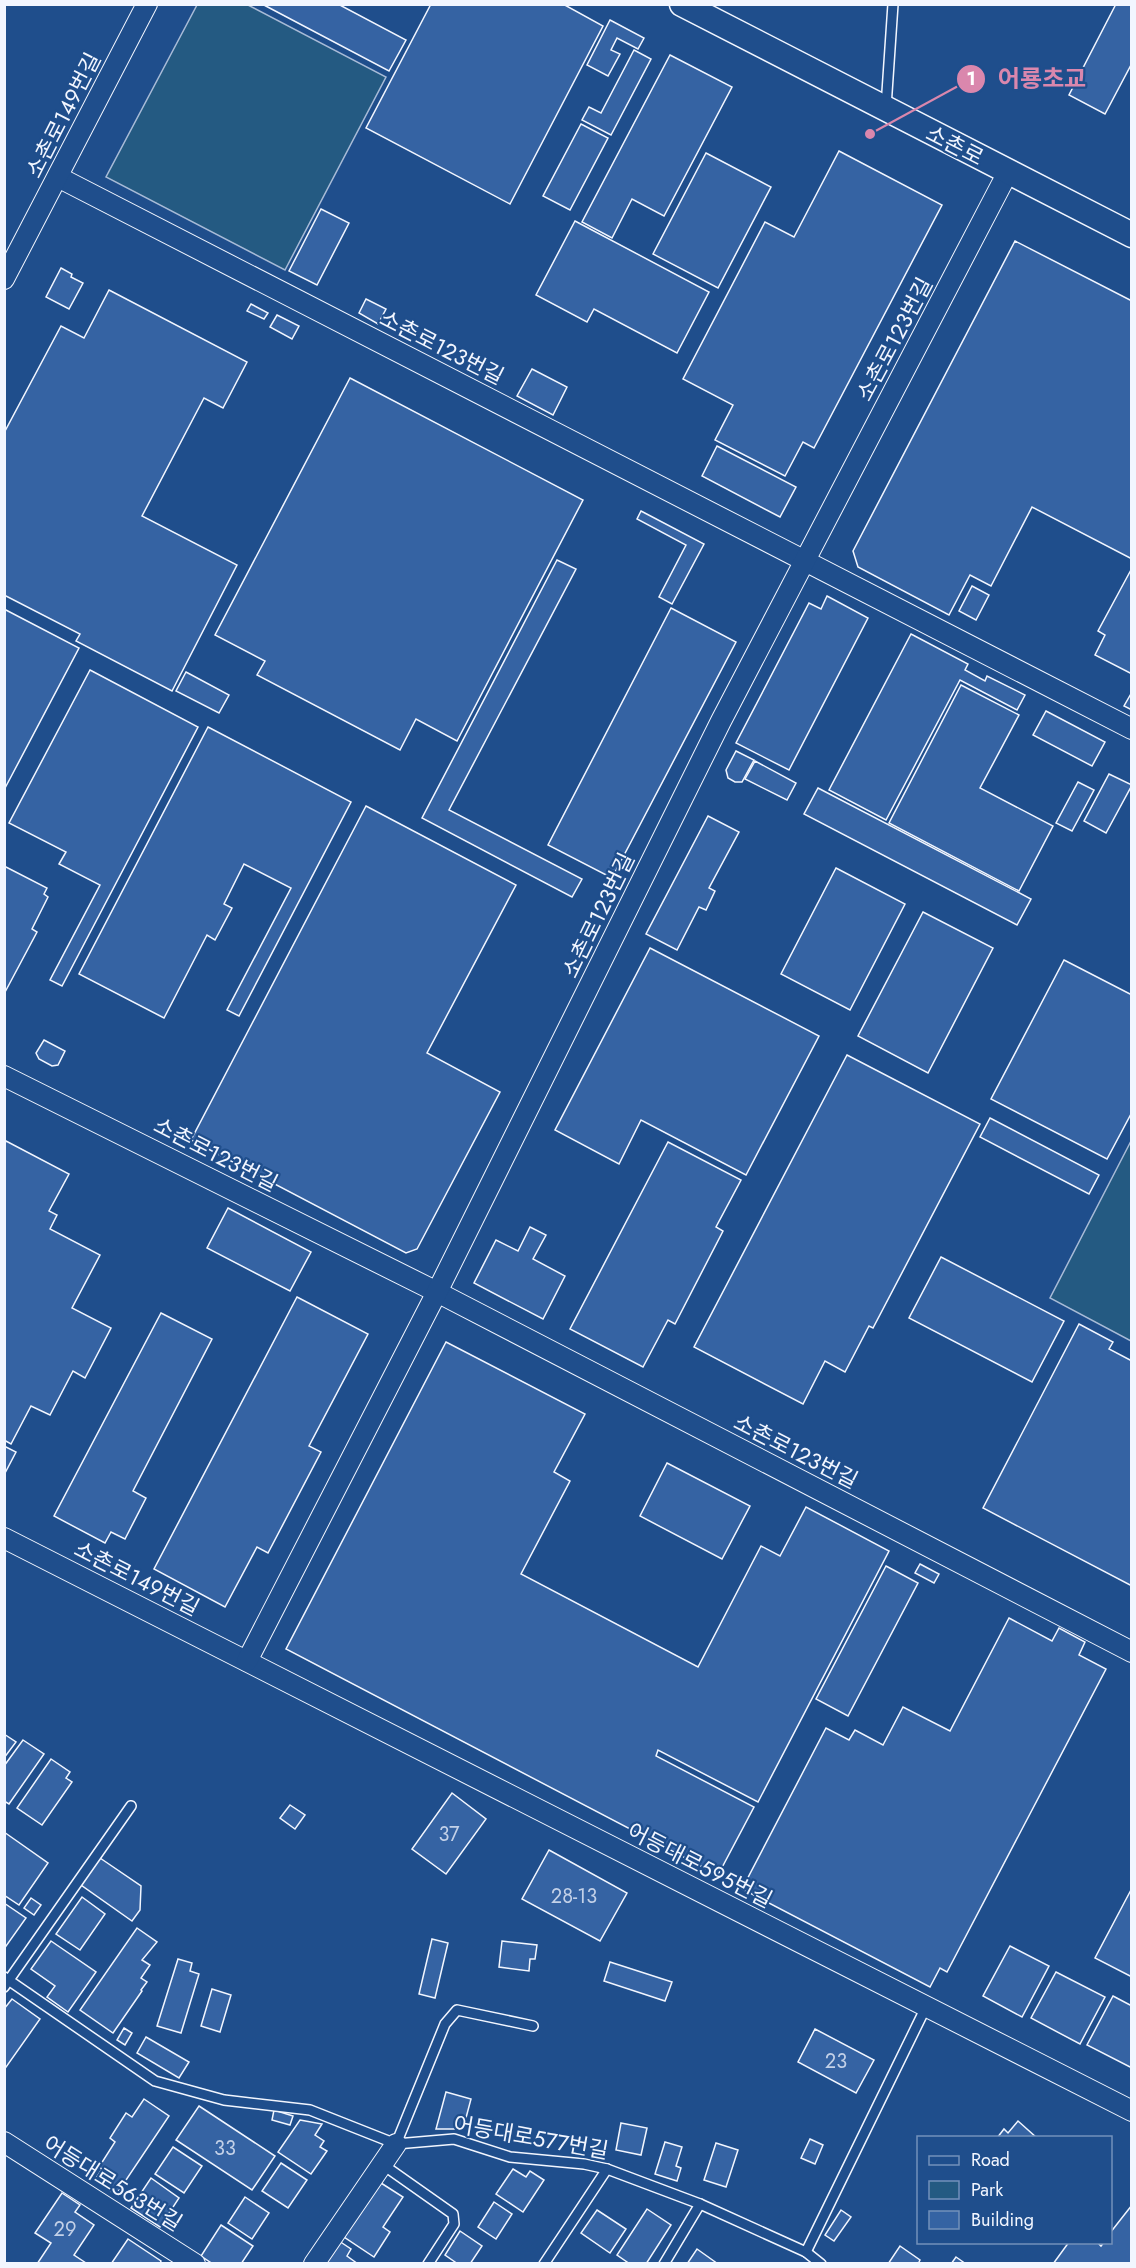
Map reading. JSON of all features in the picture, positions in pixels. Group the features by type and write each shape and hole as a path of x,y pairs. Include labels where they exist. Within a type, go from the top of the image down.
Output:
{"street":[{"name":"소촌로149번길","path":"4,279 147,4"},
{"name":"소촌로","path":"682,4 1131,235"},
{"name":"소촌로123번길","path":"247,1661 437,1292 721,721 1008,172"},
{"name":"소촌로123번길","path":"58,177 1131,729"},
{"name":"소촌로123번길","path":"4,1076 437,1292 1131,1652"},
{"name":"소촌로149번길","path":"4,1538 247,1661"},
{"name":"어등대로595번길","path":"247,1661 1131,2111"},
{"name":"어등대로563번길","path":"4,2142 195,2264"},
{"path":"314,2264 396,2144"}],"lane":[{"path":"886,109 893,4"},
{"path":"6,1982 131,1806"},
{"name":"어등대로577번길","path":"6,1982 155,2081 224,2100 310,2110 396,2144 454,2139 510,2157 584,2164 608,2169 700,2204 806,2252 821,2264"},
{"path":"806,2252 926,2007"},
{"path":"396,2144 445,2024 457,2010 533,2026"},
{"path":"382,2164 453,2214 454,2224 428,2264"},
{"path":"544,2264 608,2169"},
{"path":"664,2264 700,2204"}],"green space":[{"path":"197,5 248,5 386,77 285,270 106,177"},
{"path":"1131,1141 1131,1341 1050,1298"}],"building":[{"path":"262,4 338,4 406,40 389,71"},
{"path":"431,4 563,4 603,26 510,204 366,128"},
{"path":"1116,4 1132,4 1132,63 1105,114 1069,95"},
{"path":"610,20 644,38 638,49 617,38 611,50 620,54 608,76 587,65"},
{"path":"634,50 651,59 611,135 582,120 589,107 601,113"},
{"path":"670,55 732,87 664,216 632,199 612,238 582,222"},
{"path":"581,124 608,138 570,210 543,196"},
{"path":"839,151 942,205 814,448 803,442 785,476 715,440 733,405 683,379 765,222 794,237"},
{"path":"706,153 771,187 718,288 653,254"},
{"path":"321,209 349,223 317,285 289,271"},
{"path":"575,221 709,292 677,353 594,309 587,322 536,295"},
{"path":"1015,241 1132,301 1132,559 1032,507 991,586 970,575 949,615 858,567 853,551"},
{"path":"61,268 72,274 71,277 83,283 69,309 46,297"},
{"path":"109,290 247,362 223,408 204,398 142,516 237,565 172,691 76,641 80,634 4,595 4,433 61,326 84,338"},
{"path":"366,299 386,309 378,324 359,313"},
{"path":"251,304 268,313 264,319 247,311"},
{"path":"277,315 299,326 292,339 270,327"},
{"path":"532,369 567,387 553,415 517,396"},
{"path":"350,378 583,500 457,741 416,719 400,750 257,675 265,661 215,635"},
{"path":"717,446 796,487 780,517 702,476"},
{"path":"641,511 704,544 672,604 659,597 686,545 637,519"},
{"path":"557,560 576,569 449,810 582,879 572,897 422,818"},
{"path":"1132,568 1132,674 1095,655 1105,635 1098,631"},
{"path":"972,586 989,595 976,620 959,611"},
{"path":"827,596 868,618 789,770 736,743 809,603 821,609"},
{"path":"671,608 736,642 612,878 548,845"},
{"path":"4,609 79,648 4,790"},
{"path":"911,634 968,664 965,670 985,681 987,676 1025,695 1017,710 960,680 886,820 829,790"},
{"path":"90,670 198,727 62,986 50,980 100,885 59,864 66,852 9,823"},
{"path":"186,672 229,695 219,713 176,691"},
{"path":"961,685 1019,715 980,788 1053,826 1019,891 889,823"},
{"path":"1132,692 1132,710 1124,706"},
{"path":"1046,711 1105,742 1092,766 1033,735"},
{"path":"208,727 351,802 239,1016 227,1010 291,888 244,864 224,904 232,908 215,940 207,935 164,1018 79,974"},
{"path":"736,751 754,760 742,782 735,782 728,778 726,770"},
{"path":"755,761 796,783 787,800 745,779"},
{"path":"1109,774 1132,785 1106,833 1084,821"},
{"path":"1078,782 1094,790 1072,831 1056,823"},
{"path":"818,788 1031,899 1017,925 804,814"},
{"path":"366,806 516,885 427,1053 500,1092 417,1249 406,1253 191,1140"},
{"path":"708,816 739,832 709,888 715,891 706,910 699,907 677,950 646,934"},
{"path":"4,866 47,888 44,894 48,897 32,929 37,932 4,994"},
{"path":"836,868 905,904 850,1010 781,974"},
{"path":"923,912 993,948 928,1073 858,1036"},
{"path":"650,948 819,1036 746,1175 641,1120 619,1164 555,1130"},
{"path":"1064,960 1132,995 1132,1112 1107,1159 991,1099"},
{"path":"44,1040 65,1051 58,1065 52,1066 39,1059 36,1053"},
{"path":"847,1055 980,1124 873,1328 869,1326 845,1372 825,1361 803,1404 694,1347"},
{"path":"990,1118 1099,1175 1089,1194 980,1137"},
{"path":"6,1141 69,1174 49,1211 57,1215 50,1229 100,1255 72,1308 111,1328 85,1378 73,1371 50,1415 31,1406 11,1444 4,1440 4,1145"},
{"path":"668,1142 741,1180 716,1227 723,1231 675,1324 668,1320 643,1367 570,1329"},
{"path":"228,1208 311,1252 290,1291 207,1248"},
{"path":"530,1227 546,1235 533,1259 565,1276 543,1319 474,1283 496,1240 518,1251"},
{"path":"941,1257 1064,1321 1032,1382 909,1318"},
{"path":"297,1297 368,1334 309,1446 321,1452 268,1553 257,1547 225,1607 154,1569"},
{"path":"161,1313 212,1339 133,1491 146,1498 125,1539 111,1532 105,1543 54,1516"},
{"path":"1079,1324 1113,1342 1109,1349 1132,1361 1132,1586 983,1508"},
{"path":"446,1342 585,1414 554,1472 570,1481 521,1574 698,1667 761,1546 780,1556 806,1507 889,1551 758,1802 658,1750 656,1756 754,1807 718,1875 286,1649"},
{"path":"4,1446 16,1452 4,1475"},
{"path":"667,1463 750,1506 722,1559 640,1516"},
{"path":"920,1564 939,1574 934,1583 915,1573"},
{"path":"886,1566 918,1583 848,1716 816,1699"},
{"path":"1009,1618 1052,1641 1059,1628 1085,1642 1079,1655 1106,1669 947,1972 940,1968 930,1987 742,1889 826,1728 849,1740 855,1730 883,1745 903,1707 950,1731"},
{"path":"4,1734 16,1742 4,1758"},
{"path":"23,1740 44,1754 9,1804 4,1801 4,1766"},
{"path":"51,1759 70,1772 66,1778 72,1782 42,1825 17,1808"},
{"path":"452,1793 486,1819 446,1874 412,1849"},
{"path":"290,1805 305,1815 295,1829 280,1818"},
{"path":"4,1832 48,1863 19,1905 4,1895"},
{"path":"549,1850 627,1893 600,1941 522,1899"},
{"path":"100,1858 141,1886 140,1910 132,1921 81,1885"},
{"path":"1132,1888 1132,1977 1095,1958"},
{"path":"82,1897 105,1914 80,1950 56,1934"},
{"path":"31,1898 41,1905 34,1915 24,1908"},
{"path":"4,1903 26,1918 4,1949"},
{"path":"137,1928 157,1942 142,1960 150,1965 141,1978 147,1982 113,2033 80,2010"},
{"path":"432,1939 448,1943 435,1998 419,1994"},
{"path":"51,1941 96,1972 68,2012 47,1997 55,1986 31,1969"},
{"path":"502,1941 537,1945 535,1959 530,1959 529,1971 499,1967"},
{"path":"1010,1946 1049,1966 1022,2017 983,1996"},
{"path":"178,1959 192,1963 190,1971 199,1974 181,2033 157,2026"},
{"path":"610,1962 672,1982 665,2001 604,1981"},
{"path":"1056,1972 1105,1997 1080,2044 1031,2018"},
{"path":"212,1989 231,1995 220,2032 201,2026"},
{"path":"1113,1996 1132,2006 1132,2068 1087,2045"},
{"path":"12,1999 40,2019 4,2070 4,2009"},
{"path":"124,2028 132,2033 125,2045 117,2040"},
{"path":"815,2029 874,2060 856,2093 798,2062"},
{"path":"146,2037 189,2062 179,2078 137,2053"},
{"path":"446,2092 471,2099 463,2129 436,2129"},
{"path":"144,2099 169,2116 116,2195 95,2180 102,2169 99,2167 115,2142 110,2138 126,2113 132,2117"},
{"path":"199,2106 275,2156 252,2190 176,2140"},
{"path":"274,2110 293,2116 290,2125 272,2120"},
{"path":"300,2120 322,2124 315,2135 324,2141 320,2147 327,2151 311,2174 278,2152"},
{"path":"1018,2121 1035,2136 999,2136 1004,2129 1008,2133"},
{"path":"621,2123 647,2128 641,2155 616,2150"},
{"path":"810,2139 823,2145 815,2164 801,2158"},
{"path":"665,2142 682,2147 676,2166 681,2168 677,2181 655,2174"},
{"path":"716,2143 738,2150 726,2187 704,2180"},
{"path":"173,2147 202,2166 184,2193 155,2174"},
{"path":"281,2163 307,2180 288,2208 262,2191"},
{"path":"513,2169 526,2177 530,2171 544,2180 523,2212 496,2194"},
{"path":"151,2178 179,2198 160,2227 131,2208"},
{"path":"381,2183 403,2197 383,2227 390,2232 374,2257 344,2237"},
{"path":"62,2193 80,2205 75,2212 94,2225 74,2255 86,2263 37,2264 51,2243 35,2233"},
{"path":"245,2197 269,2213 252,2239 228,2223"},
{"path":"494,2202 512,2214 496,2239 478,2227"},
{"path":"1132,2205 1131,2264 1053,2264 1068,2244 1099,2244 1101,2246 1112,2244 1112,2230"},
{"path":"647,2209 671,2225 646,2264 630,2264 617,2255"},
{"path":"597,2210 626,2229 610,2253 581,2233"},
{"path":"841,2210 851,2217 834,2241 825,2235"},
{"path":"221,2225 253,2246 241,2264 213,2264 201,2256"},
{"path":"460,2231 482,2246 470,2264 458,2264 445,2255"},
{"path":"128,2239 161,2261 160,2264 111,2264"},
{"path":"339,2241 351,2249 347,2256 358,2264 325,2264"},
{"path":"900,2246 920,2260 918,2264 888,2264"},
{"path":"697,2249 718,2264 687,2264"},
{"path":"956,2257 966,2264 951,2264"}],"place":[{"name":"어룡초교","path":"870,134"}]}
